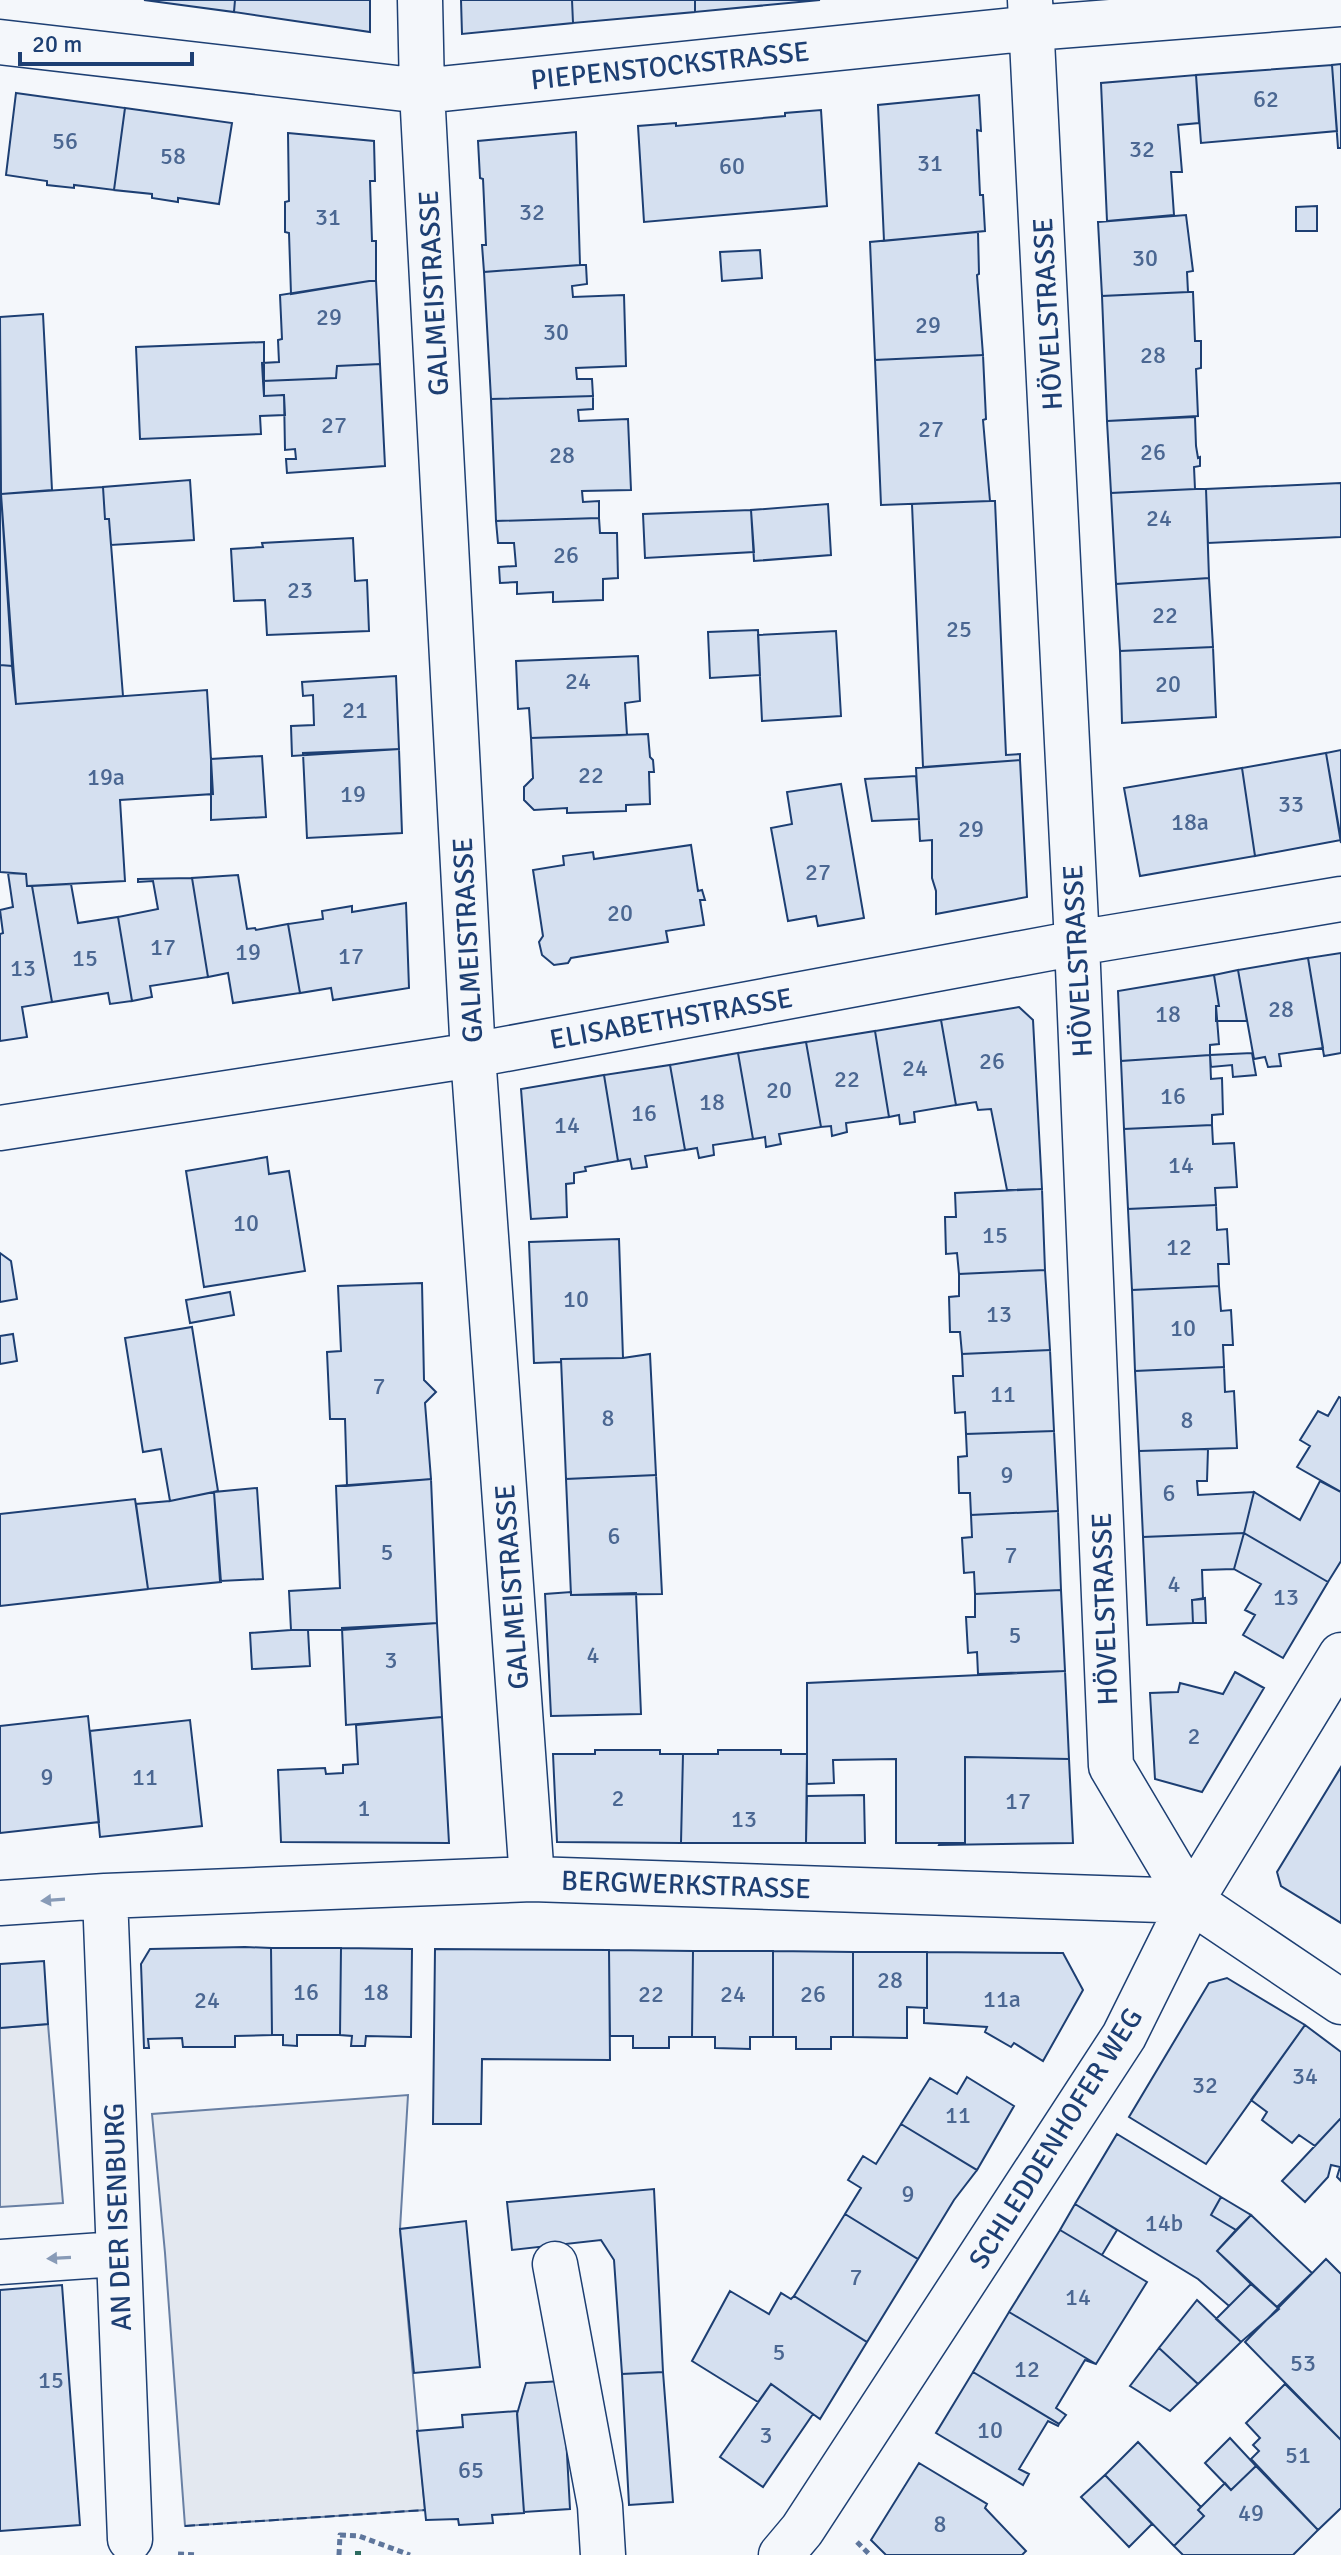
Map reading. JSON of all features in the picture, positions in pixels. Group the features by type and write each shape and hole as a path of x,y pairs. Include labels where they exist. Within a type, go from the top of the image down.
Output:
{"street":[{"name":"GALMEISTRASSE","path":"420,0 422,91 473,1055 532,1879"},
{"name":"PIEPENSTOCKSTRASSE","path":"0,42 422,91 1032,14 1341,4"},
{"name":"HÖVELSTRASSE","path":"1032,14 1077,943 1111,1766 1191,1901"},
{"name":"ELISABETHSTRASSE","path":"0,1128 473,1055 1077,943 1341,899"},
{"name":"SCHLEDDENHOFER WEG","path":"792,2543 1124,2036 1191,1901 1341,1655"},
{"name":"BERGWERKSTRASSE","path":"0,1903 532,1879 1191,1901"},
{"name":"AN DER ISENBURG","path":"105,1896 130,2539"},
{"path":"1191,1901 1341,2002"},
{"path":"0,2262 117,2254"},
{"path":"555,2264 600,2506 603,2555"}],"path":[{"path":"339,2555 340,2535 359,2536 410,2555"}],"shaded area":[{"path":"48,2024 63,2203 0,2207 0,2028"},
{"path":"408,2095 400,2229 425,2510 185,2526 152,2114"}],"building":[{"path":"144,0 235,0 234,12"},
{"path":"235,0 370,0 370,32 234,12"},
{"path":"461,0 572,0 573,23 462,34"},
{"path":"572,0 695,0 695,12 573,23"},
{"path":"695,0 820,0 695,12"},
{"path":"1341,64 1341,148 1338,148 1332,65"},
{"path":"1332,65 1337,131 1201,143 1196,75"},
{"path":"1196,75 1199,123 1178,125 1182,172 1171,172 1174,215 1107,221 1101,83"},
{"path":"16,93 125,108 114,190 47,185 47,181 6,175"},
{"path":"979,95 981,131 977,130 985,231 884,241 878,105"},
{"path":"125,108 232,123 219,204 178,198 178,202 152,198 152,194 114,190"},
{"path":"821,110 827,206 644,222 638,126 676,123 676,126"},
{"path":"576,132 580,265 484,272 483,179 480,178 478,141"},
{"path":"288,133 374,141 375,181 370,181 376,280 291,294 289,233 285,232 285,202 289,201"},
{"path":"1317,206 1317,231 1296,231 1296,207"},
{"path":"1186,215 1193,271 1187,272 1188,292 1102,296 1098,222"},
{"path":"978,232 977,275 983,355 875,360 870,242"},
{"path":"760,250 762,278 722,281 720,252"},
{"path":"586,265 587,284 572,286 573,297 624,295 626,366 576,368 577,379 592,379 593,396 491,399 484,272"},
{"path":"376,280 380,364 337,366 336,378 263,381 262,363 279,362 278,340 282,339 280,295"},
{"path":"1193,292 1195,341 1201,341 1201,368 1196,369 1198,416 1107,421 1102,296"},
{"path":"43,314 52,490 1,494 0,317"},
{"path":"264,342 264,396 284,395 285,415 260,416 261,434 140,439 136,347"},
{"path":"983,355 986,419 983,420 990,501 881,505 875,360"},
{"path":"380,364 385,466 287,473 286,459 296,459 295,449 285,450 284,395 264,396 263,381 336,378 337,366"},
{"path":"593,396 593,409 578,410 579,421 628,419 631,490 582,491 583,502 599,501 599,518 496,521 491,399"},
{"path":"1195,417 1200,466 1194,467 1195,489 1111,493 1107,421"},
{"path":"0,479 1,494 12,666 0,665"},
{"path":"190,480 194,540 111,545 103,487"},
{"path":"1341,483 1341,537 1208,543 1206,489"},
{"path":"103,487 105,519 109,519 123,696 16,704 1,494"},
{"path":"1206,489 1209,578 1116,584 1111,493"},
{"path":"995,501 1006,755 1020,754 1020,760 923,767 912,504"},
{"path":"828,504 831,555 754,561 751,510"},
{"path":"751,510 754,552 645,558 643,514"},
{"path":"599,518 600,533 617,533 618,578 603,579 603,600 553,602 553,592 517,594 517,582 500,583 499,567 516,566 514,543 498,543 496,521"},
{"path":"353,538 355,581 367,580 369,631 267,635 265,600 234,601 231,549 263,547 262,543"},
{"path":"1209,578 1213,647 1120,651 1116,584"},
{"path":"758,630 760,675 710,678 708,632"},
{"path":"836,631 841,716 762,721 758,635"},
{"path":"1213,647 1216,717 1122,723 1120,651"},
{"path":"638,656 640,701 625,703 627,735 531,738 529,708 518,709 516,661"},
{"path":"0,665 12,666 16,704 207,690 213,794 120,800 125,881 27,886 26,874 0,872"},
{"path":"396,676 399,749 292,756 291,726 314,725 313,695 303,696 302,682"},
{"path":"648,734 654,772 649,772 650,804 626,805 626,811 567,813 567,808 534,810 524,800 524,787 533,778 531,738"},
{"path":"399,749 402,833 307,838 303,753"},
{"path":"1341,750 1341,843 1326,753"},
{"path":"1326,753 1341,840 1255,856 1242,768"},
{"path":"262,756 266,817 211,820 211,759"},
{"path":"1020,760 1027,897 936,914 932,840 920,841 916,768"},
{"path":"1242,768 1255,856 1140,876 1124,788"},
{"path":"916,776 919,819 872,821 865,779"},
{"path":"841,784 864,918 818,926 816,916 788,921 771,828 792,824 787,792"},
{"path":"691,845 698,891 702,890 705,900 700,900 704,925 666,931 668,942 571,958 568,963 554,965 542,955 539,942 543,936 533,870 564,865 563,856 593,852 594,859"},
{"path":"8,873 26,874 27,886 32,886 52,1002 22,1007 27,1037 0,1041 0,934 3,933 0,910 13,907"},
{"path":"238,875 247,929 288,924 300,993 233,1003 228,973 208,977 192,878"},
{"path":"192,878 208,977 150,986 152,997 132,1001 118,917 158,909 153,881 138,882 138,879"},
{"path":"71,884 78,923 118,917 132,1001 110,1004 108,993 52,1002 32,886"},
{"path":"406,903 409,988 333,1000 331,988 300,993 288,924 323,919 322,911 352,906 352,912"},
{"path":"1341,953 1341,1053 1324,1056 1308,958"},
{"path":"1308,958 1323,1048 1279,1054 1281,1066 1268,1067 1265,1057 1254,1059 1238,970"},
{"path":"1238,970 1247,1021 1216,1021 1216,1006 1219,1006 1214,975"},
{"path":"1214,975 1219,1006 1216,1006 1219,1044 1210,1045 1210,1055 1121,1061 1118,991"},
{"path":"1019,1007 1033,1020 1042,1189 1007,1190 991,1109 978,1110 976,1102 956,1105 941,1020"},
{"path":"941,1020 956,1105 914,1112 915,1122 900,1124 899,1115 889,1117 875,1031"},
{"path":"875,1031 889,1117 846,1123 847,1132 832,1136 831,1126 821,1127 806,1042"},
{"path":"806,1042 821,1127 779,1134 781,1144 766,1147 765,1137 753,1139 738,1053"},
{"path":"738,1053 753,1139 713,1145 714,1155 699,1158 697,1148 685,1150 670,1065"},
{"path":"1252,1053 1256,1075 1233,1077 1232,1065 1211,1067 1210,1055"},
{"path":"1210,1055 1211,1079 1222,1078 1223,1114 1212,1115 1212,1125 1124,1129 1121,1061"},
{"path":"670,1065 685,1150 645,1156 647,1167 632,1169 630,1159 618,1161 604,1075"},
{"path":"604,1075 618,1161 585,1167 586,1171 574,1173 574,1183 566,1184 567,1217 531,1219 521,1089"},
{"path":"1212,1125 1213,1144 1234,1143 1237,1187 1215,1188 1216,1205 1128,1209 1124,1129"},
{"path":"267,1157 269,1174 289,1171 305,1271 204,1287 186,1171"},
{"path":"1042,1189 1045,1270 959,1274 957,1253 946,1254 945,1217 956,1217 955,1193"},
{"path":"1216,1205 1217,1230 1227,1229 1229,1264 1218,1264 1219,1286 1132,1290 1128,1209"},
{"path":"619,1239 623,1358 561,1359 561,1362 534,1363 529,1242"},
{"path":"0,1253 11,1261 17,1299 0,1302"},
{"path":"1045,1270 1050,1350 962,1354 960,1332 950,1332 949,1297 959,1296 959,1274"},
{"path":"422,1283 424,1380 436,1392 425,1403 431,1479 347,1486 345,1419 330,1419 327,1352 341,1351 338,1286"},
{"path":"1219,1286 1221,1311 1231,1310 1233,1345 1223,1345 1224,1367 1135,1371 1132,1290"},
{"path":"230,1292 234,1315 190,1323 186,1300"},
{"path":"192,1327 218,1491 170,1501 161,1449 143,1452 125,1338"},
{"path":"13,1334 17,1361 0,1364 0,1336"},
{"path":"1050,1350 1054,1431 966,1434 965,1412 955,1413 953,1376 963,1376 962,1354"},
{"path":"650,1354 656,1475 566,1479 561,1359 623,1358"},
{"path":"1224,1367 1225,1392 1234,1391 1237,1448 1139,1451 1135,1371"},
{"path":"1339,1397 1341,1492 1297,1467 1310,1446 1300,1440 1318,1411 1328,1416"},
{"path":"1054,1431 1058,1511 971,1515 970,1493 959,1493 958,1457 967,1456 966,1434"},
{"path":"1208,1449 1207,1481 1197,1481 1198,1495 1254,1492 1244,1533 1143,1537 1139,1451"},
{"path":"656,1475 662,1594 571,1595 566,1479"},
{"path":"431,1479 437,1623 342,1630 291,1630 289,1591 340,1588 336,1486"},
{"path":"1320,1481 1341,1492 1341,1561 1328,1582 1244,1533 1254,1492 1300,1520"},
{"path":"257,1488 263,1579 220,1581 214,1492"},
{"path":"214,1492 221,1582 148,1589 136,1504"},
{"path":"135,1499 148,1589 0,1606 0,1514"},
{"path":"1058,1511 1061,1590 975,1594 974,1572 964,1573 962,1538 972,1537 971,1515"},
{"path":"1244,1533 1328,1582 1283,1658 1243,1635 1255,1615 1245,1610 1261,1584 1234,1569"},
{"path":"1244,1533 1234,1569 1202,1570 1203,1599 1192,1600 1193,1623 1147,1625 1143,1537"},
{"path":"1061,1590 1065,1671 978,1674 977,1652 968,1653 966,1617 975,1617 975,1594"},
{"path":"571,1592 571,1595 636,1593 641,1714 551,1716 545,1594"},
{"path":"1205,1598 1206,1623 1193,1623 1192,1600"},
{"path":"437,1623 442,1717 346,1725 342,1628"},
{"path":"308,1630 310,1666 252,1669 250,1633"},
{"path":"1065,1671 1069,1759 965,1757 965,1843 896,1843 896,1759 833,1760 834,1783 807,1784 807,1683"},
{"path":"1235,1672 1264,1688 1202,1792 1155,1779 1150,1693 1178,1692 1180,1683 1223,1694"},
{"path":"88,1716 99,1822 0,1833 0,1726"},
{"path":"442,1717 449,1843 281,1842 278,1770 325,1768 326,1774 343,1773 343,1765 358,1764 356,1725"},
{"path":"190,1720 202,1826 100,1837 90,1731"},
{"path":"595,1750 660,1750 660,1754 683,1754 681,1843 557,1842 553,1754 595,1754"},
{"path":"718,1750 781,1750 781,1754 807,1754 806,1843 681,1843 683,1754 718,1754"},
{"path":"965,1757 1069,1759 1073,1843 939,1845 965,1843"},
{"path":"1341,1767 1341,1923 1281,1886 1277,1872"},
{"path":"864,1795 865,1843 806,1843 807,1796"},
{"path":"271,1948 272,2035 235,2036 235,2047 183,2047 182,2038 148,2039 149,2048 144,2048 141,1964 150,1949"},
{"path":"271,1948 341,1948 340,2035 297,2035 297,2046 283,2045 283,2035 272,2035"},
{"path":"341,1948 412,1949 411,2037 366,2036 365,2046 351,2046 352,2036 340,2035"},
{"path":"435,1949 609,1950 610,2060 482,2059 481,2124 433,2124"},
{"path":"609,1950 693,1951 692,2037 669,2037 669,2048 633,2048 633,2036 610,2036"},
{"path":"693,1951 773,1951 773,2037 750,2037 750,2049 715,2048 715,2037 692,2037"},
{"path":"773,1951 853,1952 853,2037 831,2037 831,2049 796,2049 796,2037 773,2037"},
{"path":"853,1952 927,1952 927,2008 907,2007 907,2038 853,2037"},
{"path":"927,1952 1063,1953 1083,1990 1043,2061 1014,2043 1011,2047 985,2032 987,2027 924,2023"},
{"path":"44,1961 48,2024 0,2028 0,1964"},
{"path":"1227,1978 1305,2025 1206,2164 1129,2117 1209,1983"},
{"path":"1305,2025 1341,2052 1341,2118 1315,2146 1299,2135 1292,2143 1262,2120 1267,2112 1251,2100"},
{"path":"967,2077 1014,2106 977,2170 901,2124 930,2078 957,2094"},
{"path":"1341,2118 1341,2181 1337,2177 1340,2167 1331,2165 1328,2177 1305,2202 1282,2181"},
{"path":"901,2124 977,2170 954,2200 918,2259 845,2214 861,2188 848,2180 863,2156 876,2164"},
{"path":"1117,2134 1221,2197 1211,2215 1236,2230 1217,2251 1251,2284 1229,2306 1198,2279 1075,2204"},
{"path":"654,2189 663,2372 622,2374 614,2260 601,2240 512,2250 507,2202"},
{"path":"1221,2197 1251,2215 1236,2230 1211,2215"},
{"path":"1075,2204 1117,2230 1102,2255 1060,2230"},
{"path":"845,2214 918,2259 867,2342 794,2296"},
{"path":"1251,2215 1312,2273 1277,2307 1217,2251"},
{"path":"466,2221 480,2367 414,2373 400,2229"},
{"path":"1060,2230 1147,2282 1096,2364 1009,2312"},
{"path":"1326,2259 1341,2274 1341,2440 1245,2342"},
{"path":"1251,2284 1279,2309 1241,2342 1216,2319"},
{"path":"62,2285 80,2525 0,2531 0,2290"},
{"path":"730,2291 769,2314 781,2293 791,2299 794,2296 867,2342 820,2419 771,2384 758,2402 692,2361"},
{"path":"1197,2300 1241,2342 1198,2384 1159,2348"},
{"path":"1009,2312 1096,2364 1085,2360 1056,2408 1066,2415 1059,2424 973,2372"},
{"path":"1159,2348 1198,2384 1170,2411 1130,2386"},
{"path":"663,2372 673,2502 629,2505 622,2374"},
{"path":"973,2372 1059,2424 1048,2421 1019,2469 1029,2474 1023,2485 936,2433"},
{"path":"563,2381 570,2509 524,2512 517,2414 526,2383"},
{"path":"771,2384 813,2414 763,2487 720,2457"},
{"path":"1285,2384 1341,2440 1341,2508 1318,2530 1251,2459 1259,2451 1253,2445 1260,2438 1246,2423"},
{"path":"517,2411 524,2513 492,2515 493,2523 459,2525 458,2519 426,2520 417,2431 463,2427 462,2415"},
{"path":"1230,2438 1256,2466 1231,2490 1205,2463"},
{"path":"1138,2442 1201,2507 1198,2510 1204,2516 1174,2546 1105,2475"},
{"path":"919,2463 987,2504 985,2508 1026,2551 1022,2555 886,2555 871,2540"},
{"path":"1256,2466 1318,2530 1293,2555 1183,2555 1174,2546 1204,2516 1198,2510 1225,2483 1231,2490"},
{"path":"1105,2475 1152,2524 1129,2547 1081,2497"}],"hedge":[{"path":"358,2549 358,2555"}],"fence":[{"path":"185,2526 425,2510"}]}
